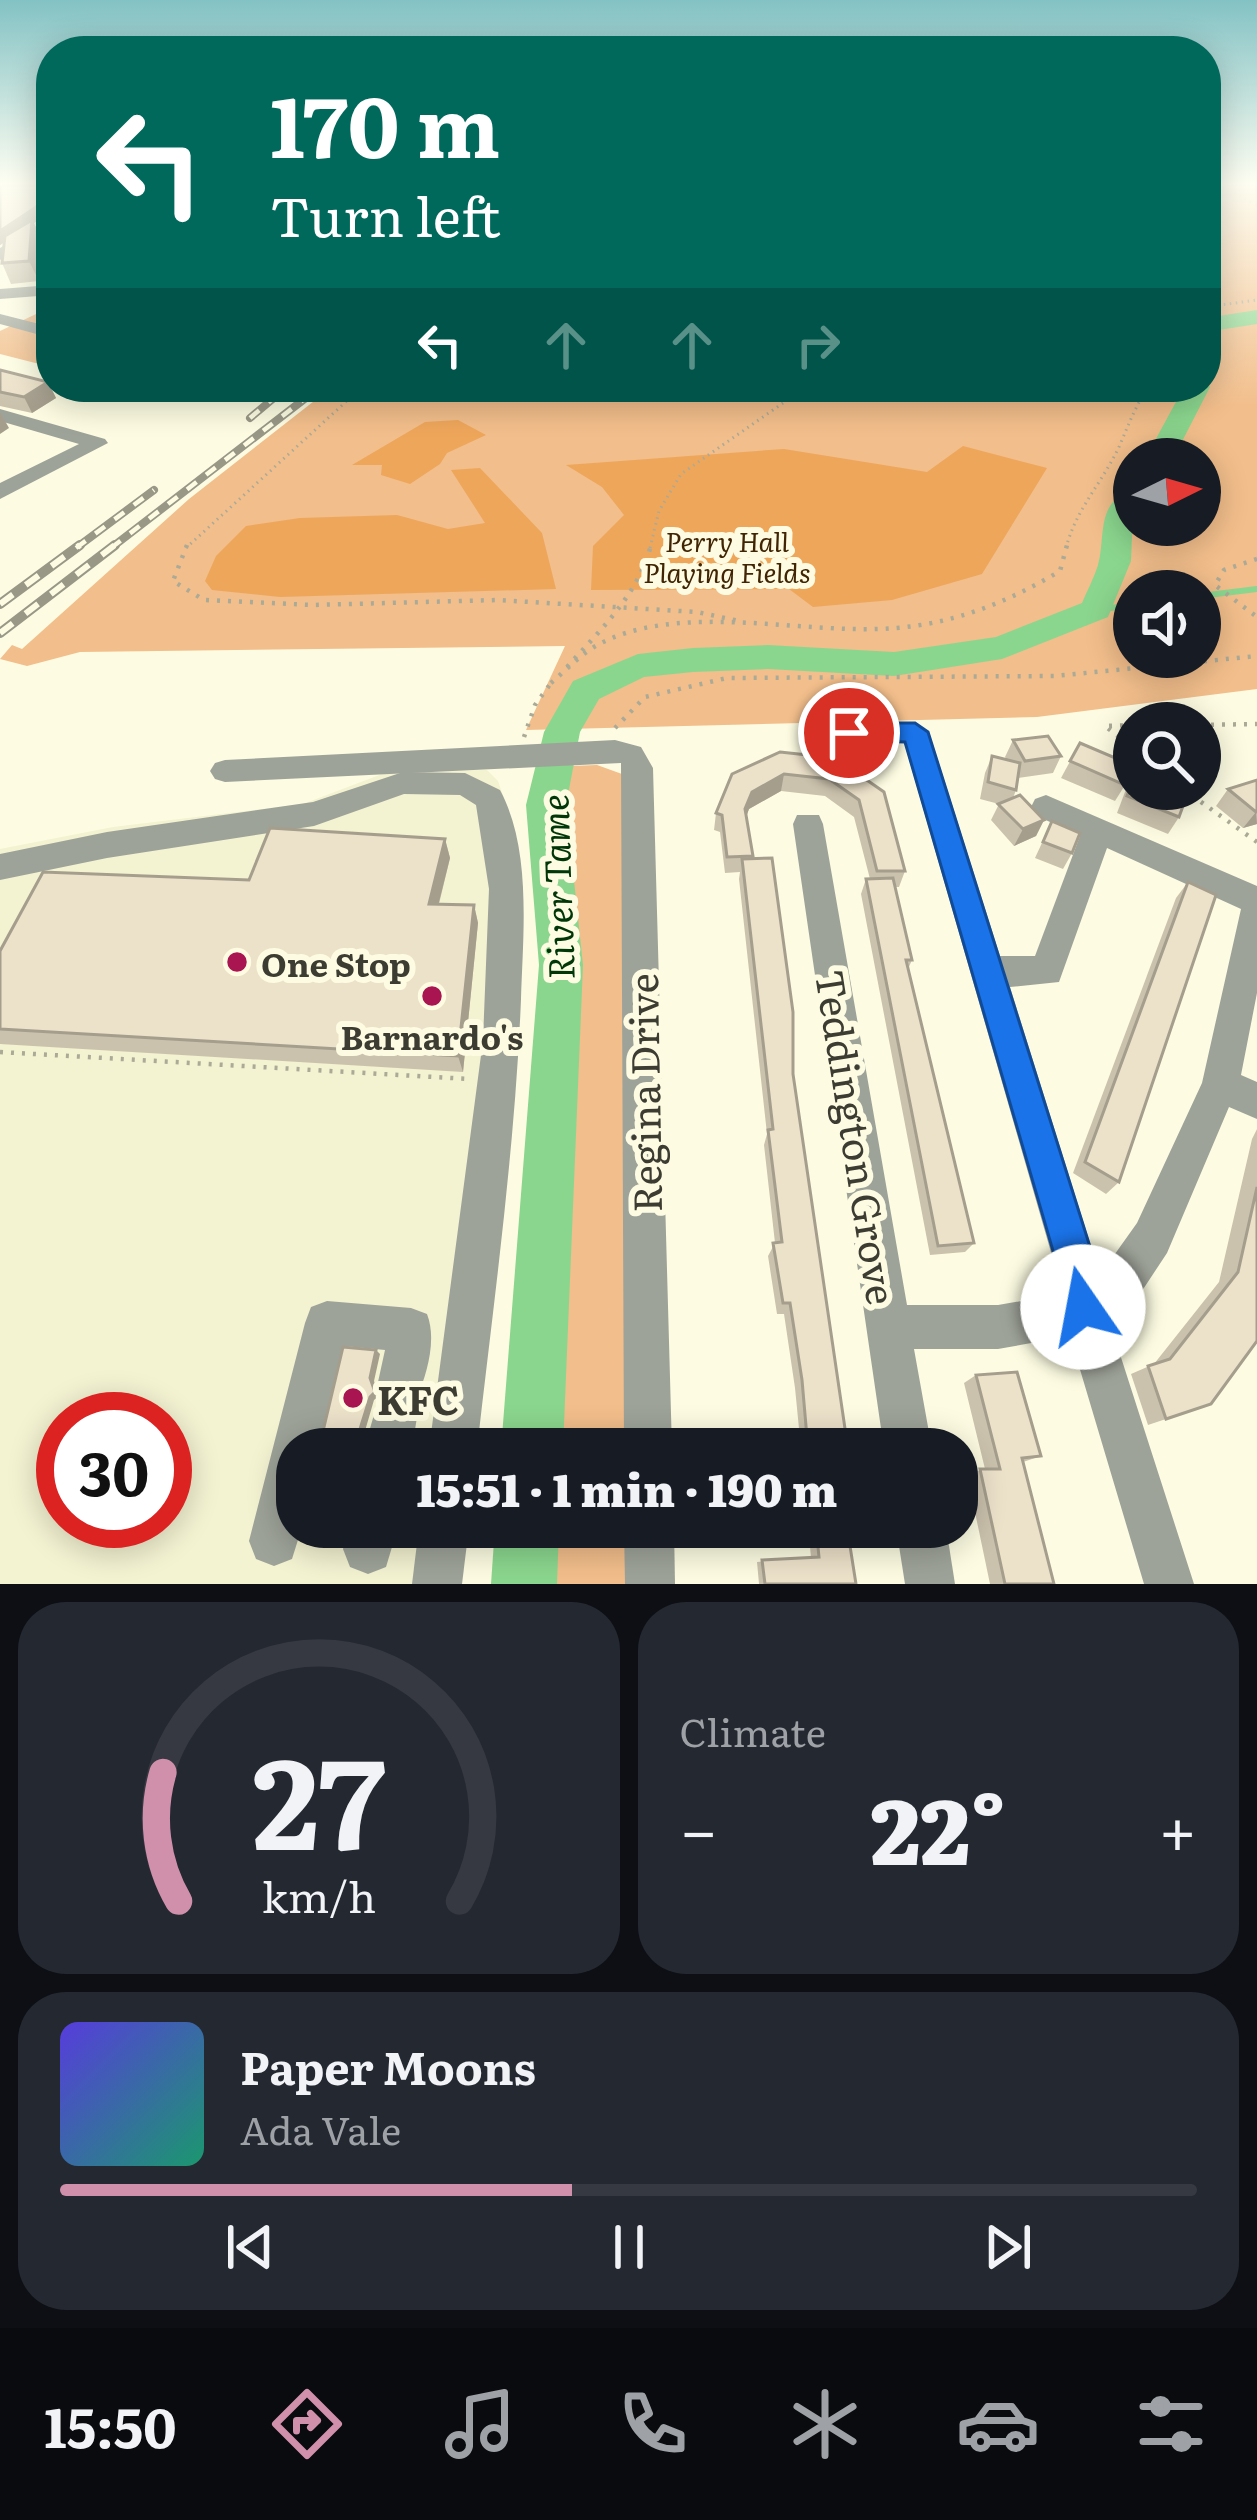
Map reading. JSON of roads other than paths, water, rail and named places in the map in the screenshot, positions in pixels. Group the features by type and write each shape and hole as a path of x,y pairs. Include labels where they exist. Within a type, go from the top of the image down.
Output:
{"street":[{"path":"0,293 2,259"},
{"path":"0,293 36,291"},
{"path":"0,293 36,309"},
{"path":"0,319 36,329"},
{"path":"0,415 98,443 0,492"},
{"path":"816,734 915,732 1169,1584"},
{"name":"Regina Drive","path":"225,771 527,753 614,741 631,755 638,768 648,1428"},
{"path":"0,867 107,844 314,814 403,783 465,784 489,798 501,850 506,928 498,1080 456,1428"},
{"path":"1046,807 1257,901"},
{"name":"Teddington Grove","path":"808,824 905,1428"},
{"path":"987,972 1047,971 1098,830"},
{"path":"888,1327 998,1327 1063,1317 1119,1288 1239,1093 1257,911"},
{"path":"274,1541 327,1324 411,1330 394,1416"},
{"path":"437,1584 441,1548"},
{"path":"649,1548 650,1584"},
{"path":"924,1548 930,1584"}],"waterway":[{"name":"River Tame","path":"1221,323 1257,317"},
{"name":"River Tame","path":"1170,438 1189,402"},
{"name":"River Tame","path":"533,1428 561,965 546,805 562,732 586,690 638,666 693,660 768,657 894,664 1002,648 1096,610 1115,561 1115,546"},
{"path":"1221,593 1257,589"},
{"path":"1096,610 1113,608"},
{"name":"River Tame","path":"524,1584 526,1548"}],"railway":[{"path":"250,418 269,402"},
{"path":"111,548 301,402"},
{"path":"76,548 154,490"},
{"path":"0,604 80,545"},
{"path":"0,633 115,545"}],"place":[{"name":"One Stop","path":"237,962"},
{"name":"Barnardo's","path":"432,996"},
{"name":"KFC","path":"353,1398"}],"park label":[{"name":"Perry Hall Playing Fields","path":"727,556"}]}
